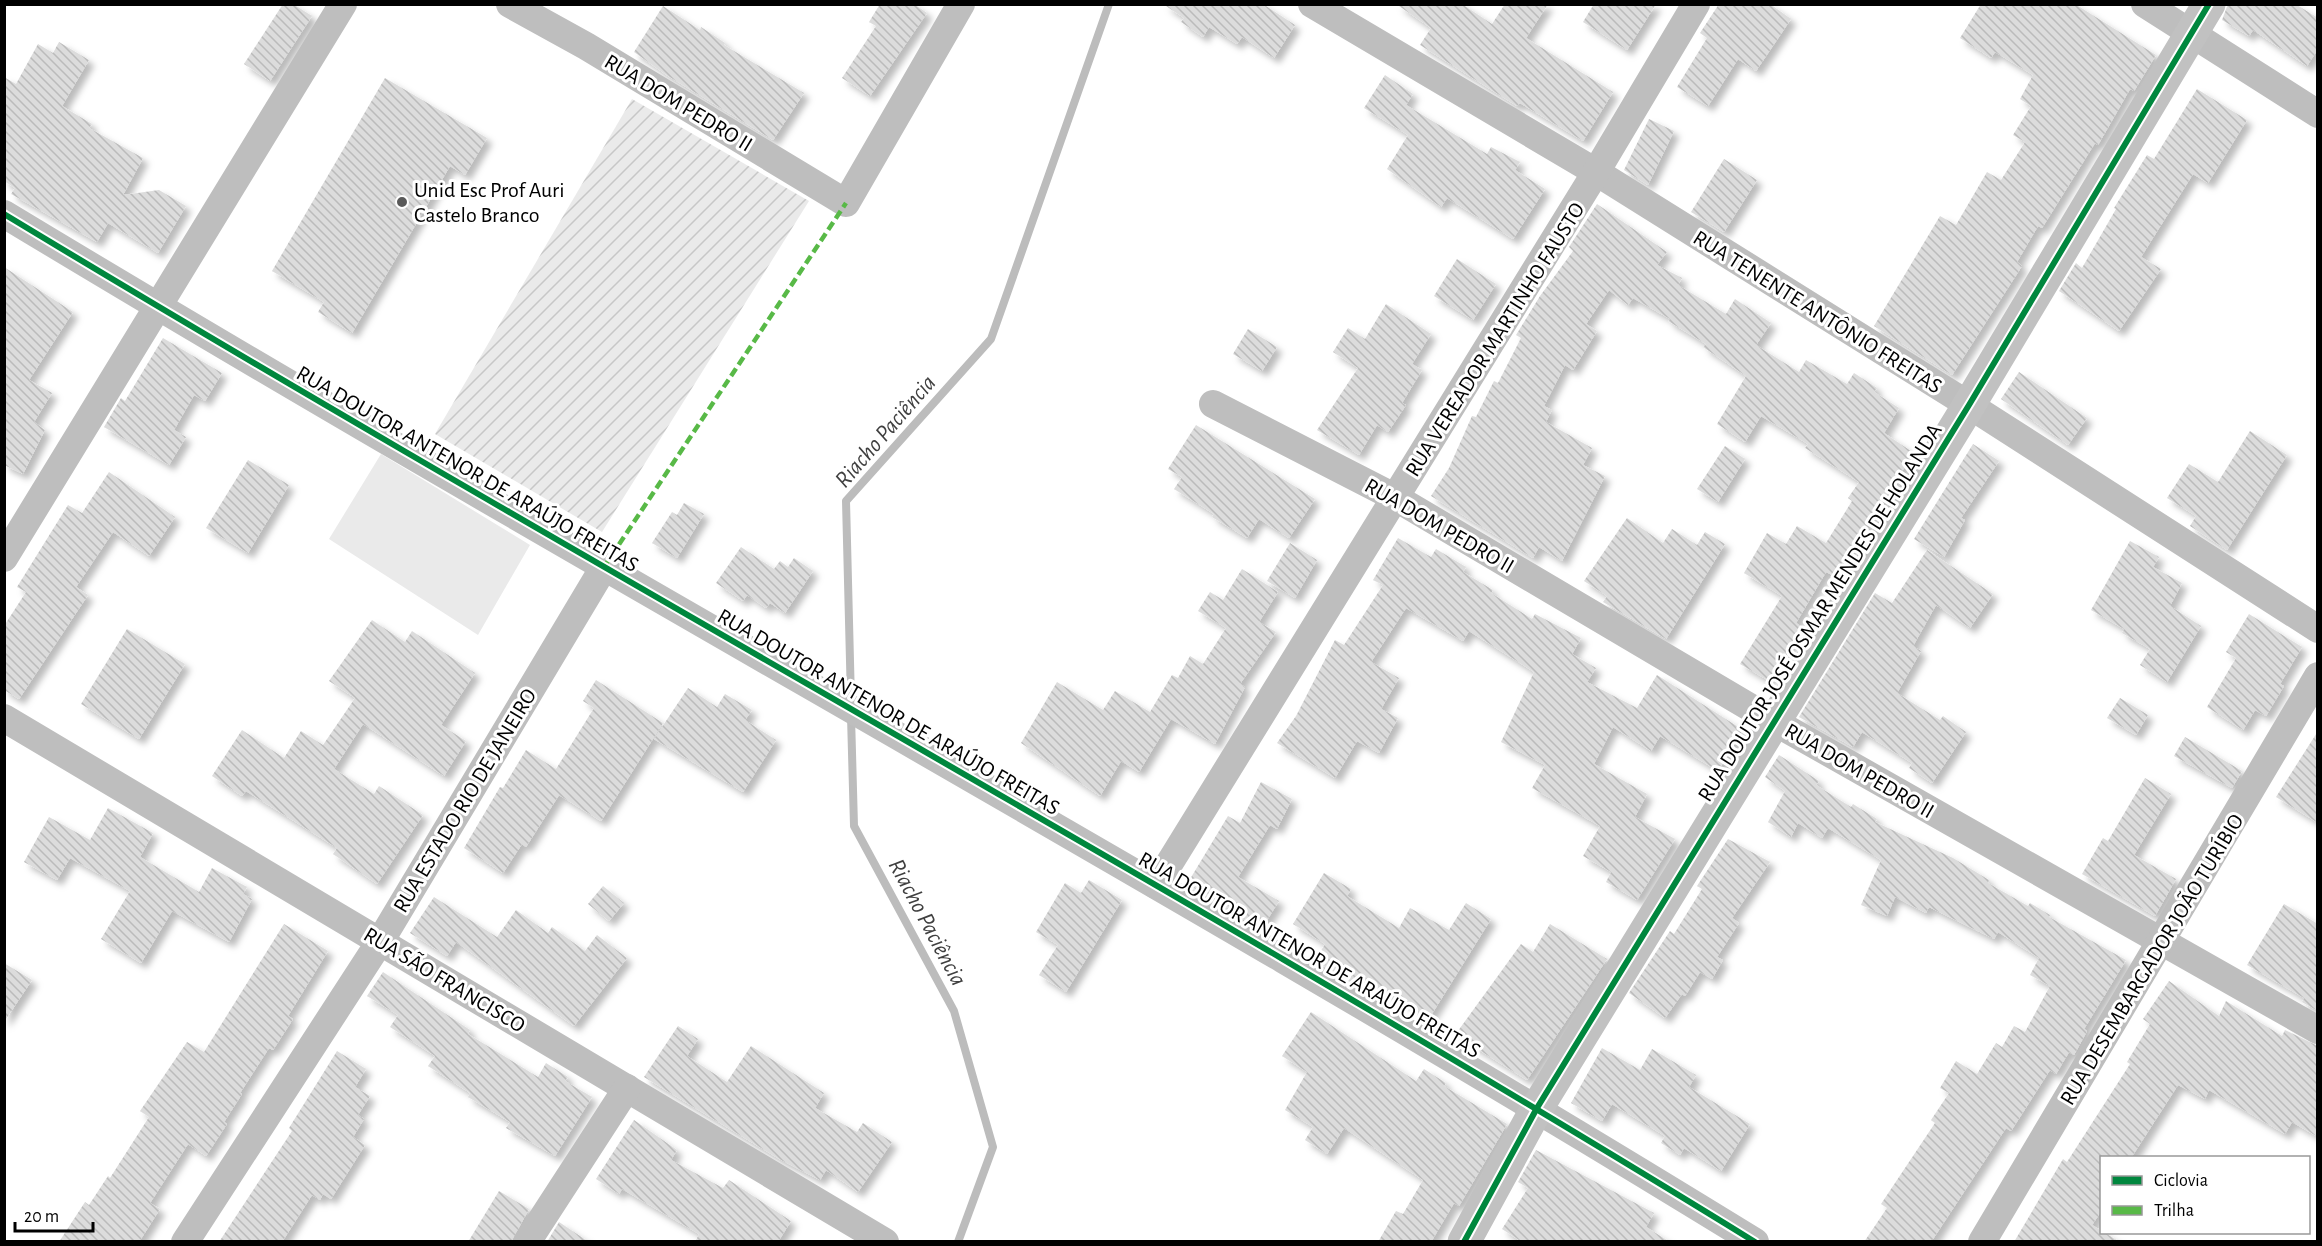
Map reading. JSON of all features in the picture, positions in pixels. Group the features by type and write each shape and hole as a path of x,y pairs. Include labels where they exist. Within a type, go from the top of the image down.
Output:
{"street":[{"path":"4,558 343,4"},
{"name":"RUA DOM PEDRO II","path":"510,4 586,46 846,203 961,4"},
{"name":"RUA TENENTE ANTÔNIO FREITAS","path":"1312,4 1596,172 1969,405 2318,629"},
{"name":"RUA VEREADOR MARTINHO FAUSTO","path":"1156,885 1596,172 1696,4"},
{"path":"2145,4 2318,114"},
{"name":"RUA DOUTOR JOSÉ OSMAR MENDES DE HOLANDA","path":"1464,1242 1538,1108 1773,721 1969,405 2209,4"},
{"name":"RUA DOUTOR ANTENOR DE ARAÚJO FREITAS","path":"4,214 604,567 1538,1108 1755,1242"},
{"name":"RUA DOM PEDRO II","path":"1213,404 1396,498 1773,721 2318,1030"},
{"name":"RUA ESTADO RIO DE JANEIRO","path":"185,1242 381,940 604,567"},
{"name":"RUA DESEMBARGADOR JOÃO TURÍBIO","path":"1982,1242 2318,676"},
{"name":"RUA SÃO FRANCISCO","path":"4,718 381,940 885,1242"},
{"path":"527,1242 627,1088"}],"shaded area":[{"path":"632,99 809,201 602,532 435,434"},
{"path":"381,454 530,545 478,635 329,539"}],"building":[{"path":"283,4 293,4 312,16 270,81 244,64"},
{"path":"880,4 914,4 927,13 870,96 842,78 876,26 869,22"},
{"path":"1163,4 1263,4 1295,25 1274,58 1242,37 1237,44 1209,27 1203,37 1181,22 1184,18"},
{"path":"1396,4 1462,4 1492,24 1505,4 1548,4 1526,38 1613,92 1583,141 1520,103 1517,106 1420,45 1431,28"},
{"path":"1594,4 1656,4 1627,50 1583,22"},
{"path":"1719,4 1770,4 1791,19 1756,71 1738,59 1708,106 1677,87 1707,38 1700,33"},
{"path":"1981,4 2075,4 2156,55 2134,91 2130,89 2098,145 2095,143 2042,228 2038,226 2017,262 2022,266 1952,375 1874,326 1940,216 1956,225 1987,172 2001,180 2025,142 2013,135 2031,106 2020,99 2033,75 1995,52 1991,58 1960,38"},
{"path":"2228,4 2297,5 2318,18 2318,49 2307,66 2253,30 2249,36 2222,20"},
{"path":"663,6 700,30 701,27 725,43 724,45 804,93 773,140 668,76 634,52"},
{"path":"59,42 89,60 62,106 92,124 89,128 143,158 123,195 159,190 186,206 158,253 108,223 97,242 11,194 15,188 4,181 4,77 16,84 38,44 53,53"},
{"path":"1385,75 1413,94 1406,105 1487,154 1491,147 1520,162 1515,170 1545,189 1513,239 1447,198 1441,207 1387,169 1408,135 1364,108"},
{"path":"385,78 487,138 465,175 450,166 352,333 318,312 324,302 272,271"},
{"path":"2197,89 2247,120 2208,183 2193,174 2141,257 2161,269 2119,331 2059,291 2076,263 2082,268 2116,209 2114,208 2147,155 2154,159"},
{"path":"1649,119 1674,131 1648,185 1624,170"},
{"path":"1724,159 1757,180 1724,232 1691,212"},
{"path":"1597,204 1667,252 1657,265 1682,278 1678,285 1726,314 1735,299 1771,323 1756,345 1799,372 1806,360 1847,384 1854,373 1877,388 1874,392 1899,408 1884,433 1914,453 1834,576 1826,572 1796,623 1802,627 1769,681 1740,664 1782,596 1744,573 1767,533 1786,544 1797,526 1826,543 1852,501 1848,498 1859,482 1805,448 1808,444 1761,416 1745,442 1717,424 1746,376 1703,347 1706,344 1668,321 1670,319 1633,298 1628,305 1609,290 1586,324 1597,331 1573,370 1565,365 1544,406 1552,410 1546,422 1592,448 1583,465 1605,476 1562,561 1539,547 1533,558 1431,496 1449,468 1472,416 1476,417 1494,381 1498,383 1521,338 1516,335 1540,296 1573,251 1569,247"},
{"path":"1457,259 1496,284 1473,320 1434,296"},
{"path":"4,267 73,312 29,380 52,393 34,422 45,430 23,474 4,465"},
{"path":"1386,304 1431,334 1412,364 1422,370 1402,403 1406,405 1388,432 1377,425 1359,455 1317,430 1358,368 1333,352 1348,328 1365,339"},
{"path":"1248,329 1277,347 1262,371 1233,354"},
{"path":"163,338 222,373 205,401 194,395 174,430 186,437 169,465 104,427 121,398 125,401"},
{"path":"2019,372 2087,418 2068,445 2001,399"},
{"path":"1196,425 1315,499 1289,538 1259,519 1247,538 1212,517 1214,514 1174,489 1182,477 1168,469"},
{"path":"2250,431 2287,455 2227,550 2190,526 2196,516 2167,498 2189,464 2218,482"},
{"path":"1973,444 1999,461 1961,518 1965,520 1944,557 1914,539"},
{"path":"1725,446 1745,459 1718,502 1697,489"},
{"path":"248,460 289,485 248,553 206,528"},
{"path":"109,472 175,517 149,556 113,532 76,587 88,595 19,699 4,690 4,626 26,592 17,587 68,505 82,513"},
{"path":"684,503 704,514 677,558 652,543 672,512 677,515"},
{"path":"1627,518 1663,543 1672,529 1697,545 1705,532 1725,544 1666,639 1603,602 1607,596 1584,581"},
{"path":"1398,538 1431,557 1436,549 1466,567 1463,572 1493,590 1491,593 1532,619 1535,614 1581,638 1572,654 1596,668 1587,682 1637,708 1657,675 1743,730 1718,771 1660,736 1651,751 1613,727 1594,764 1647,794 1635,817 1675,839 1637,900 1606,882 1611,872 1583,856 1600,826 1532,788 1545,765 1501,742 1534,672 1469,631 1463,641 1406,608 1371,662 1399,678 1381,709 1398,718 1379,753 1357,741 1335,778 1277,743 1296,716 1335,640 1344,645 1383,585 1373,580"},
{"path":"2130,541 2159,557 2153,567 2182,583 2170,606 2201,626 2167,682 2140,665 2150,649 2122,633 2124,629 2091,610"},
{"path":"1290,543 1317,560 1295,598 1267,581"},
{"path":"741,547 774,569 780,561 788,567 794,558 813,571 785,613 770,603 766,608 747,595 743,601 716,583"},
{"path":"1927,550 1993,594 1970,628 1936,605 1913,646 1921,651 1897,693 1940,720 1943,716 1966,732 1932,783 1909,768 1912,763 1862,732 1853,747 1799,717 1875,593 1892,603"},
{"path":"1242,569 1278,592 1259,622 1276,632 1240,684 1245,687 1215,744 1171,719 1139,772 1121,761 1100,796 1021,743 1057,682 1103,710 1115,691 1150,712 1172,675 1178,678 1190,656 1203,664 1226,628 1198,611 1210,592 1223,600"},
{"path":"2249,614 2302,647 2280,684 2284,686 2266,716 2255,710 2243,730 2207,707 2236,658 2226,652"},
{"path":"372,620 405,642 412,631 475,673 441,725 466,741 444,776 363,724 334,769 374,794 379,786 423,815 377,884 333,854 337,848 246,791 242,796 212,776 242,730 284,758 301,731 323,745 355,698 329,681"},
{"path":"127,629 185,664 139,739 81,704"},
{"path":"596,680 663,723 601,821 559,795 526,847 522,844 503,873 464,848 500,787 503,788 526,750 556,769 594,708 583,701"},
{"path":"688,688 717,707 725,694 752,710 745,720 776,740 743,792 654,739"},
{"path":"2120,698 2148,715 2136,735 2107,718"},
{"path":"2318,731 2318,823 2276,797"},
{"path":"2185,737 2242,771 2232,788 2174,756"},
{"path":"1779,755 1819,781 1816,785 1851,807 1853,804 1877,819 1875,822 1953,858 1989,880 1988,883 2028,906 2030,903 2050,915 2049,917 2126,960 2084,1029 2087,1031 2074,1055 2069,1052 2056,1074 2050,1070 2011,1131 2006,1128 1931,1242 1864,1242 1887,1208 1881,1204 1935,1123 1931,1120 1949,1093 1940,1088 1956,1061 1977,1074 1996,1043 2002,1047 2014,1026 2025,1032 2050,986 2030,975 2039,958 1998,932 1994,939 1929,907 1926,913 1895,897 1887,916 1861,905 1881,860 1828,828 1822,838 1798,823 1791,837 1768,822 1785,791 1765,777"},
{"path":"2145,778 2171,794 2134,855 2176,879 2155,916 2082,874 2103,838 2108,841"},
{"path":"1261,782 1292,799 1277,829 1270,825 1238,877 1279,901 1262,928 1187,884 1228,816 1240,823"},
{"path":"108,808 153,833 140,857 199,892 212,868 247,887 243,894 252,899 229,942 172,911 141,963 101,939 130,891 70,858 57,880 24,862 49,817 90,840"},
{"path":"1728,839 1770,862 1732,918 1739,923 1717,957 1723,960 1712,979 1700,972 1685,996 1682,994 1665,1018 1629,993 1670,931 1674,934 1702,889 1697,886"},
{"path":"1324,873 1351,889 1347,896 1399,928 1410,908 1449,930 1466,903 1491,919 1430,1017 1359,978 1356,983 1316,959 1325,944 1293,924"},
{"path":"1089,880 1122,900 1066,992 1039,975 1058,945 1036,932 1065,883 1081,893"},
{"path":"603,886 624,903 609,921 588,904"},
{"path":"434,897 497,937 516,910 548,933 552,927 585,951 597,935 627,958 574,1026 456,942 447,956 410,933"},
{"path":"2284,904 2318,924 2318,1011 2302,1002 2304,998 2247,965"},
{"path":"284,924 328,951 288,1016 293,1019 273,1050 269,1048 240,1093 242,1094 224,1122 227,1124 206,1156 188,1144 150,1203 160,1209 139,1242 59,1242 85,1202 89,1205 108,1176 110,1178 149,1117 140,1111 187,1042 204,1052"},
{"path":"1550,924 1607,959 1527,1080 1455,1035 1521,944 1533,952"},
{"path":"4,963 32,980 4,1022"},
{"path":"383,972 470,1030 468,1034 538,1077 546,1063 568,1077 565,1081 592,1097 555,1156 506,1128 510,1122 468,1097 470,1093 428,1066 435,1056 390,1027 398,1015 367,996"},
{"path":"2169,981 2219,1016 2226,1001 2282,1036 2285,1030 2318,1046 2318,1137 2292,1122 2285,1134 2209,1090 2205,1099 2178,1085 2132,1156 2100,1156 2100,1213 2092,1225 2100,1230 2100,1234 2107,1234 2120,1242 2014,1242 2063,1159 2067,1162 2130,1064 2127,1062 2150,1024 2143,1019"},
{"path":"1311,1012 1416,1081 1424,1069 1446,1083 1444,1086 1507,1124 1459,1206 1454,1203 1431,1242 1378,1242 1396,1211 1403,1214 1423,1180 1344,1128 1327,1154 1305,1140 1313,1127 1285,1110 1307,1072 1282,1056"},
{"path":"678,1026 698,1039 687,1056 727,1082 751,1046 824,1093 815,1108 857,1132 863,1123 892,1142 858,1192 826,1170 820,1180 781,1160 644,1077"},
{"path":"1602,1048 1640,1070 1652,1049 1696,1075 1689,1087 1750,1124 1721,1171 1684,1148 1680,1155 1661,1143 1665,1136 1612,1104 1602,1121 1571,1103"},
{"path":"337,1051 366,1069 355,1087 370,1096 358,1115 364,1119 353,1137 365,1145 331,1199 323,1194 320,1200 312,1195 282,1242 219,1242 292,1131 289,1128"},
{"path":"634,1120 677,1150 671,1160 723,1188 729,1180 791,1221 778,1242 695,1242 699,1234 622,1189 619,1194 596,1179"},
{"path":"1536,1150 1654,1213 1646,1227 1670,1242 1522,1242 1502,1229 1528,1188 1518,1182"},
{"path":"499,1191 529,1209 511,1242 468,1242"},
{"path":"559,1222 589,1242 547,1242"}],"waterway":[{"name":"Riacho Paciência","path":"851,701 846,501 991,339 1109,4"},
{"name":"Riacho Paciência","path":"851,716 854,826 954,1011 993,1147 958,1242"}],"marked path":[{"path":"604,567 846,203"}],"cycle path":[{"path":"1464,1242 1537,1108 1969,405 2209,4"},
{"path":"4,214 441,472 1320,981 1755,1242"}],"place":[{"name":"Unid Esc Prof Auri Castelo Branco","path":"402,202"}]}
